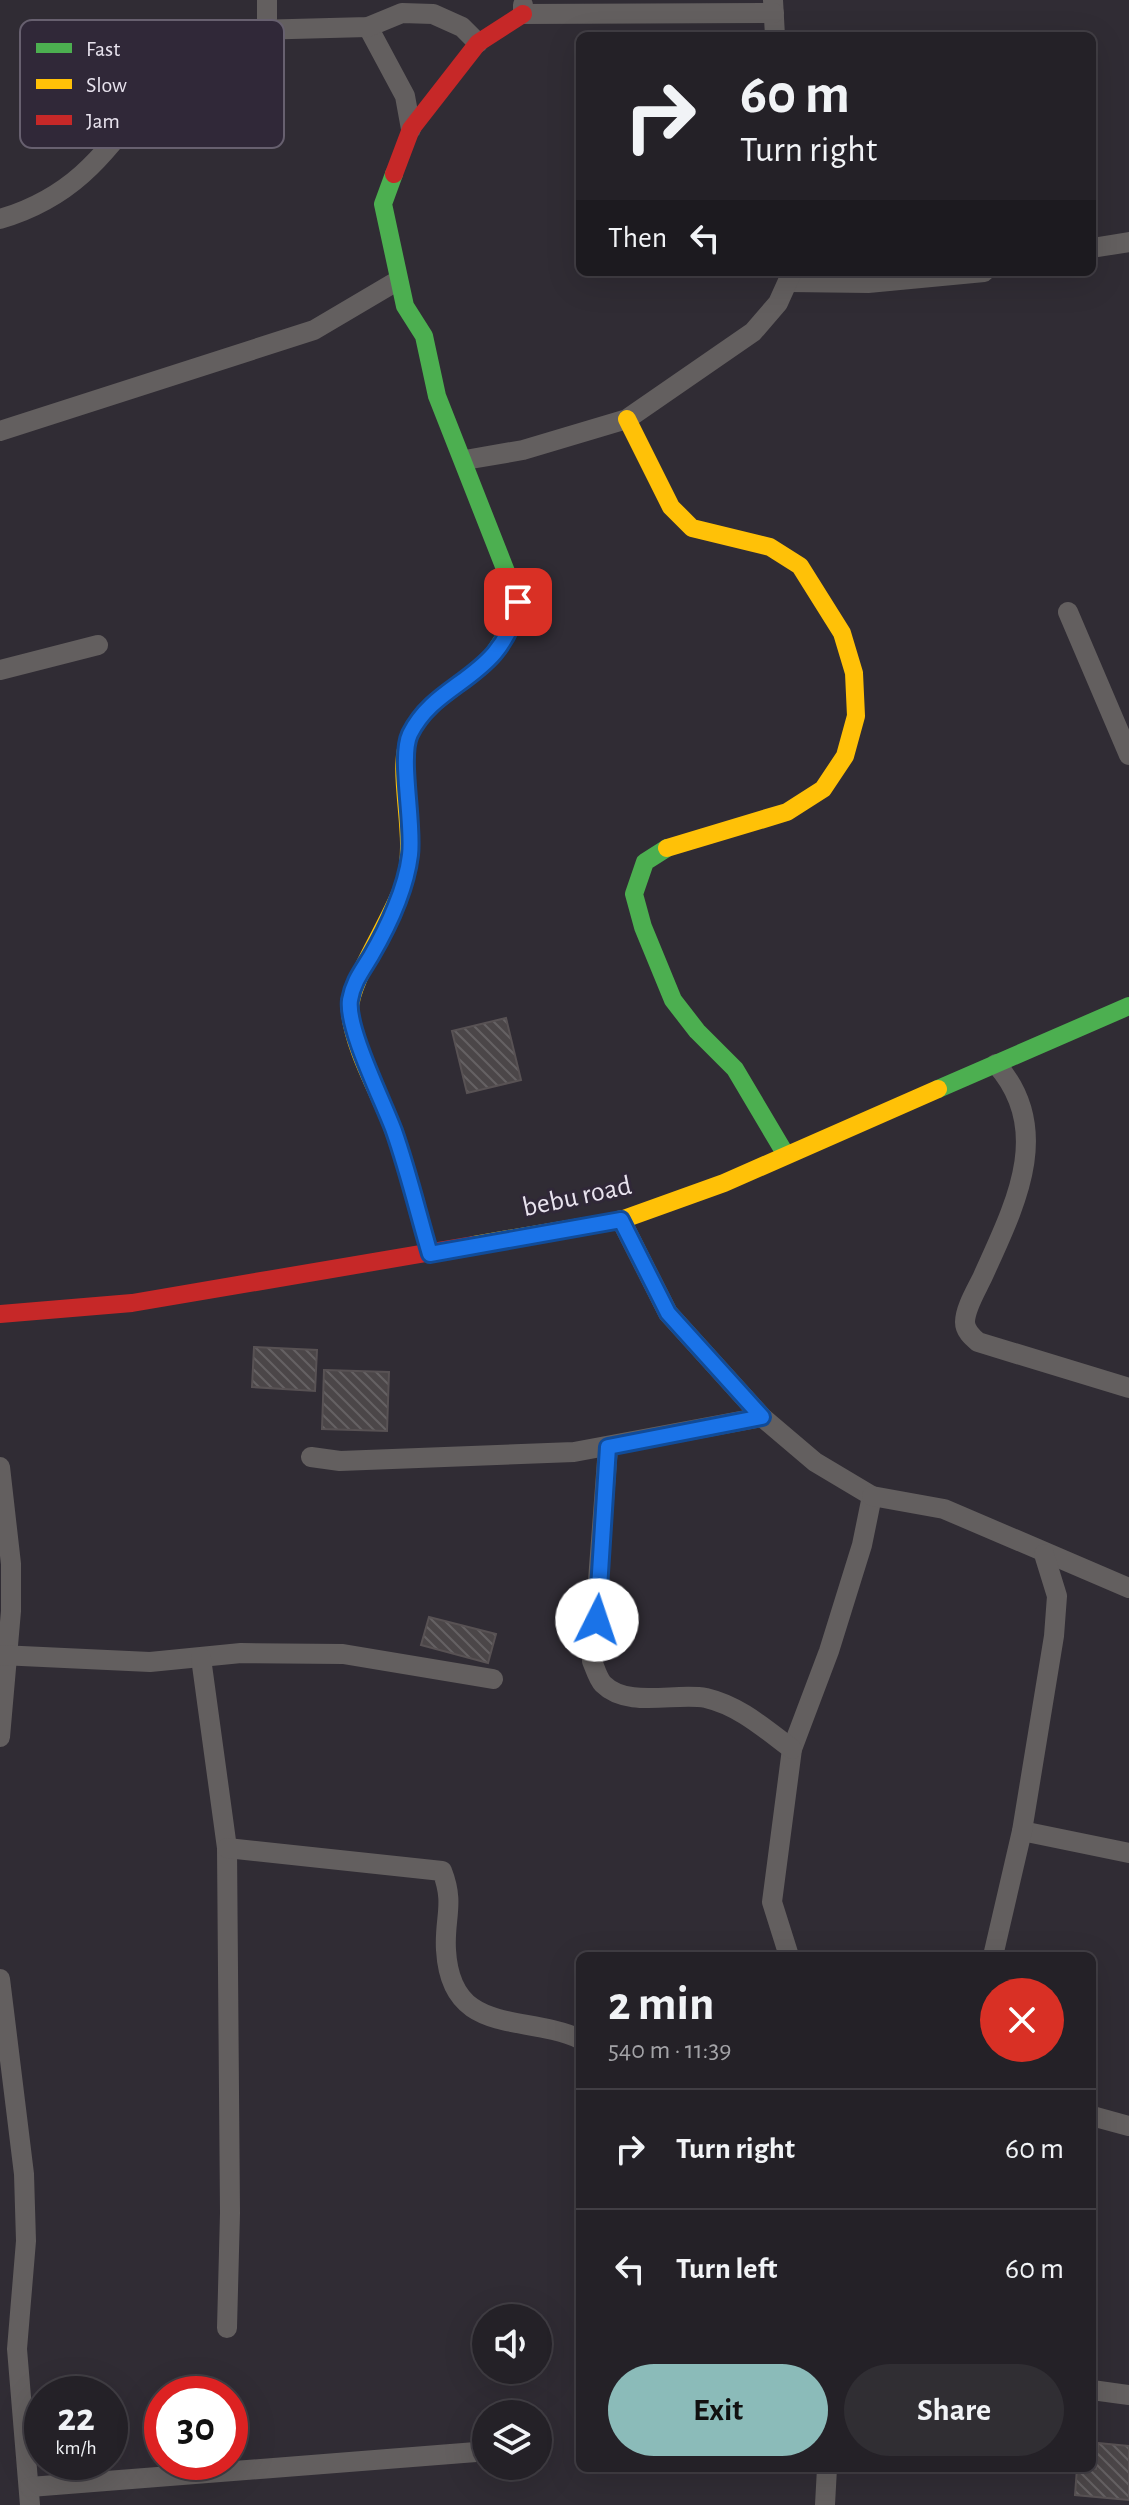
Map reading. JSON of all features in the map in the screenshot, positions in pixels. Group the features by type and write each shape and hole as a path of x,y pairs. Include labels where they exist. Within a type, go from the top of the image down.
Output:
{"street":[{"path":"430,1254 395,1134 355,1030 349,1003 354,982 385,927 409,865 413,832 408,739 416,724 436,703 475,675 514,625 518,602 465,460 437,396 424,336 405,306 397,281 383,204 411,129 478,43 523,7 773,6 775,32"},
{"path":"284,29 368,27 402,13 433,14 462,27 478,43"},
{"path":"368,27 405,96 411,129"},
{"path":"0,219 49,200 75,184 107,148"},
{"path":"1096,247 1129,242"},
{"path":"465,460 523,450 627,419 753,332 778,303 791,277 868,283 942,276"},
{"path":"0,431 314,330 397,281"},
{"path":"627,419 671,507 692,528 770,547 800,566 842,633 854,673 856,716 845,756 823,789 787,812 672,845 645,862 634,894 643,927 673,1000 697,1031 735,1069 786,1155"},
{"path":"1068,612 1129,755"},
{"path":"0,670 98,645"},
{"name":"bebu road","path":"0,1314 132,1303 621,1220 724,1183 1129,1006"},
{"path":"996,1064 1014,1085 1024,1122 1027,1158 1013,1208 971,1304 965,1322 968,1332 978,1342 1129,1388"},
{"path":"621,1220 668,1313 762,1417 815,1462 872,1496 944,1509 1129,1588"},
{"path":"311,1457 340,1461 574,1452 762,1417"},
{"path":"608,1447 592,1661 603,1683 619,1693 652,1698 705,1698 741,1711 792,1749"},
{"path":"0,1467 11,1564 0,1737"},
{"path":"788,1952 772,1902 792,1749 829,1651 862,1545 872,1496"},
{"path":"994,1952 1022,1831 1054,1636 1057,1596 1044,1554"},
{"path":"4,1655 82,1661 201,1658 241,1653 343,1654 493,1679"},
{"path":"201,1658 227,1848 230,2213 227,2328"},
{"path":"1022,1831 1129,1853"},
{"path":"227,1848 442,1871 451,1893 446,1941 448,1978 466,2004 491,2017 576,2038"},
{"path":"0,1979 8,2097 24,2174 26,2241 17,2349 30,2496 472,2452"},
{"path":"1096,2117 1129,2126"},
{"path":"1096,2391 1129,2395"},
{"path":"825,2505 827,2472"}],"building":[{"path":"506,1018 521,1080 467,1093 452,1031"},
{"path":"254,1347 317,1350 315,1391 252,1387"},
{"path":"324,1370 389,1372 387,1431 322,1429"},
{"path":"429,1617 496,1634 488,1663 421,1645"},
{"path":"1098,2443 1129,2446 1129,2500 1075,2495 1077,2472 1096,2472"}],"traffic: fast":[{"path":"394,174 383,204 405,306 424,336 437,396 518,602 510,628 492,656"},
{"path":"667,848 645,862 634,894 643,927 673,1000 697,1031 735,1069 786,1155"},
{"path":"938,1089 1129,1006"}],"traffic: slow":[{"path":"627,419 671,507 692,528 770,547 800,566 842,633 854,673 856,716 845,756 823,789 787,812 667,848"},
{"path":"430,1254 399,1147 357,1043 350,1013 351,1000 363,967 405,880 409,843 404,767 410,735 426,711 492,656"},
{"path":"473,1245 621,1220 724,1183 938,1089"}],"traffic: jam":[{"path":"394,174 411,129 478,43 523,14"},
{"path":"0,1314 132,1303 473,1245"}],"route":[{"path":"518,602 514,625 504,642 475,675 436,703 416,724 408,739 406,758 413,832 409,865 385,927 354,982 349,1003 355,1030 395,1134 430,1254 621,1220 653,1289 668,1313 762,1417 608,1447 597,1620"}]}
